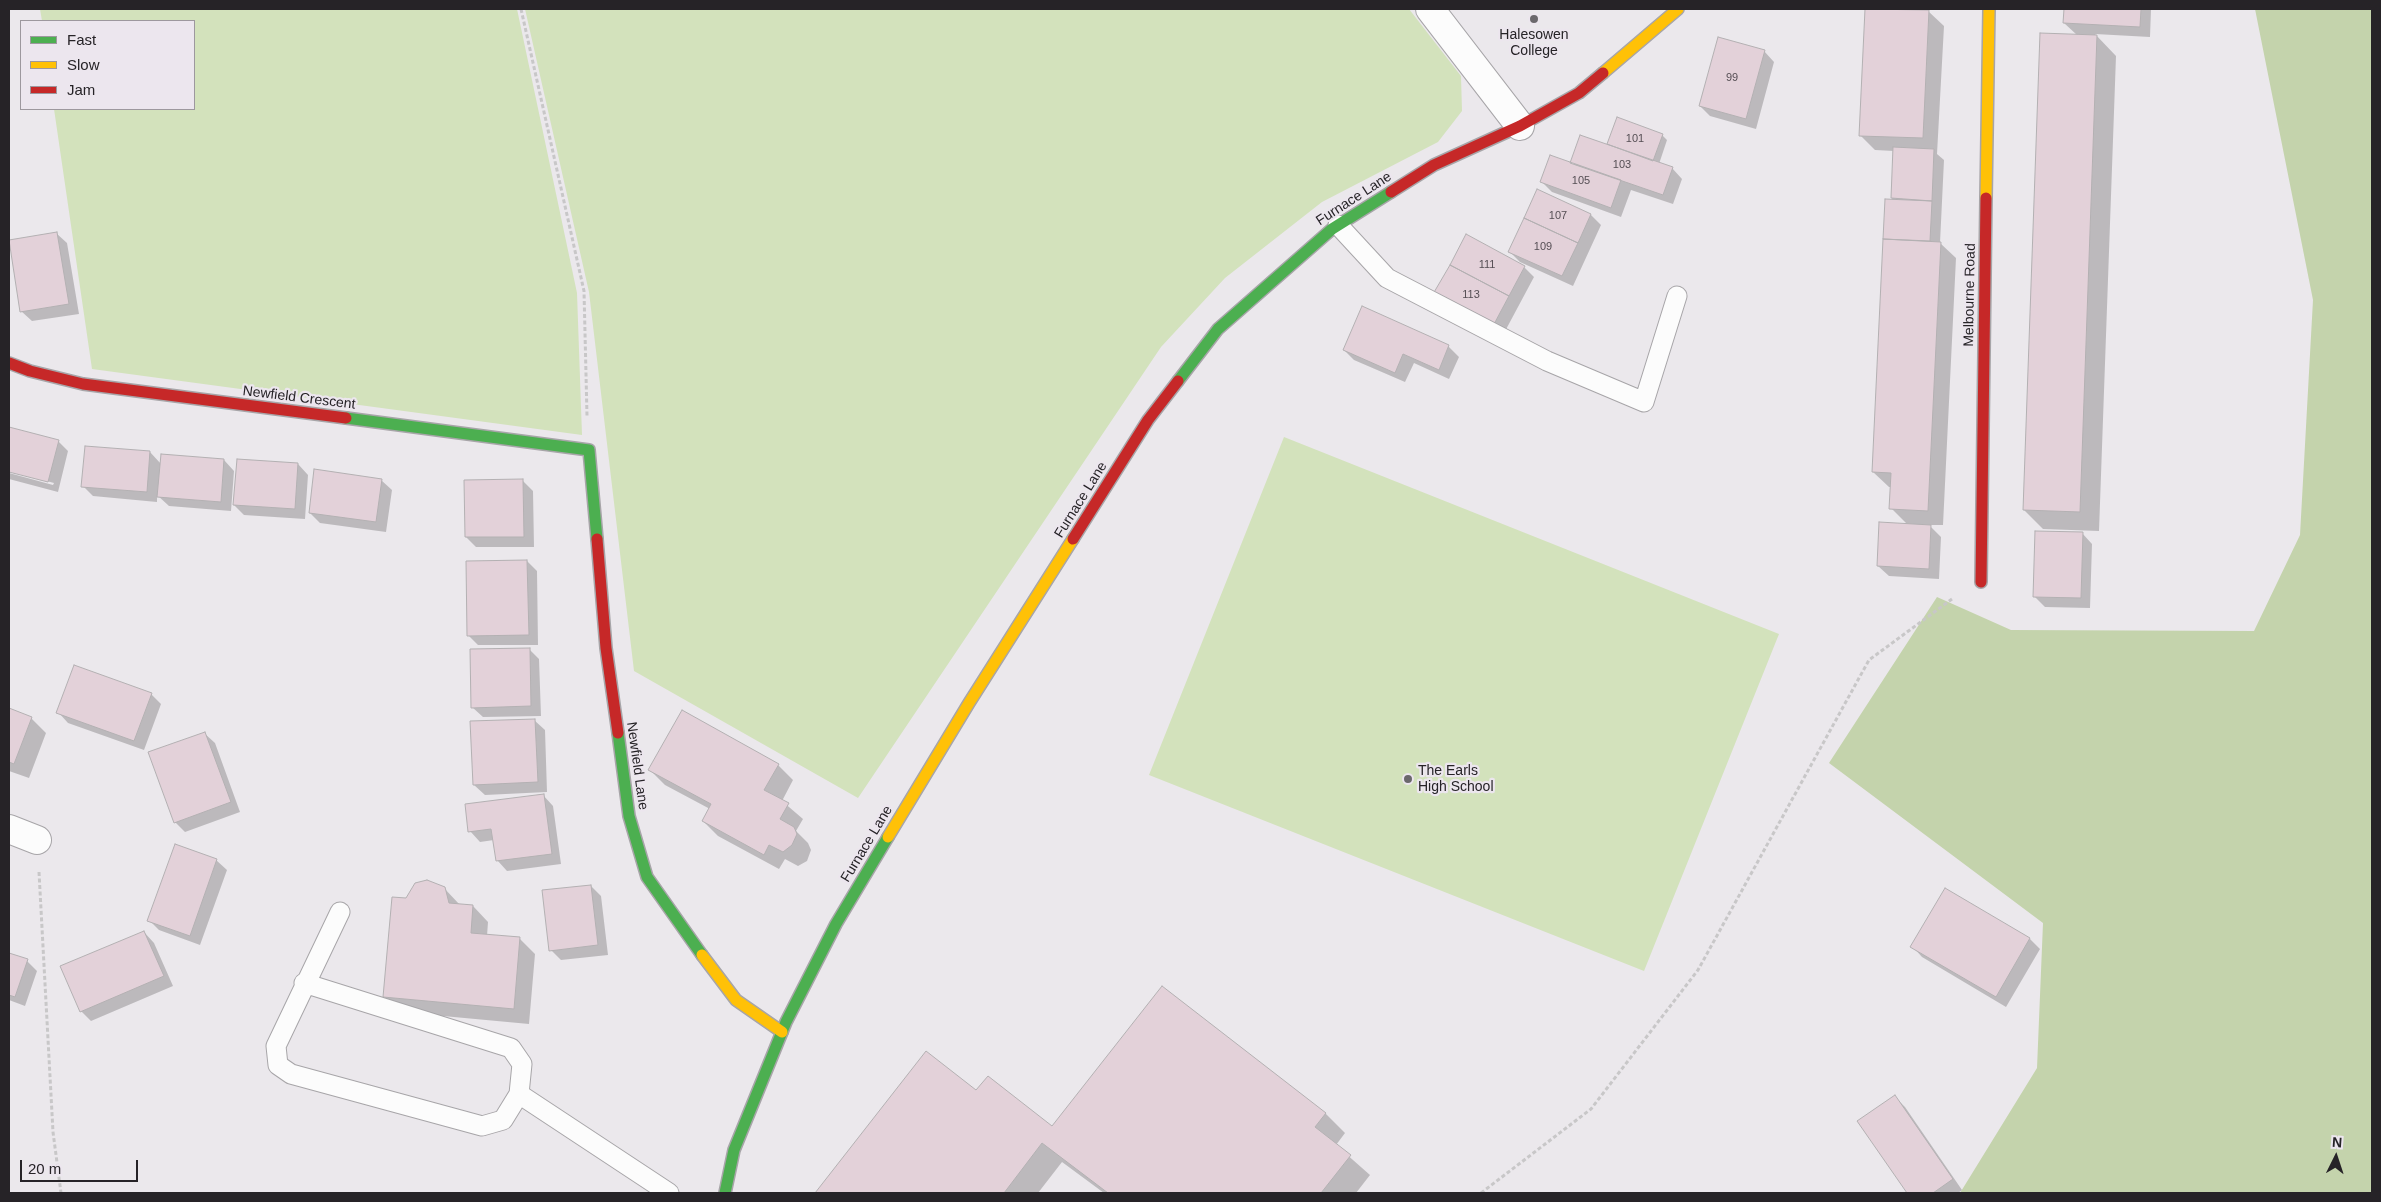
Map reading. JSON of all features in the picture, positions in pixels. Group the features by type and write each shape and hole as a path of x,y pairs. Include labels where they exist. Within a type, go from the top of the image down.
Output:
{"street":[{"path":"1430,9 1520,126"},
{"name":"Furnace Lane","path":"725,1193 734,1150 782,1032 840,918 969,703 1148,420 1218,328 1338,225 1434,165 1520,126 1579,92 1678,9"},
{"name":"Melbourne Road","path":"1981,582 1988,9"},
{"name":"Newfield Crescent","path":"9,363 30,372 83,384 588,450"},
{"name":"Newfield Lane","path":"588,450 606,648 624,787 629,816 647,877 678,924 736,1000 782,1032"},
{"path":"9,829 37,840"}],"lane":[{"path":"1338,225 1387,278 1547,361 1644,402 1677,296"},
{"path":"304,983 511,1048 522,1064 519,1094 503,1120 482,1126 291,1074 278,1065 276,1046 304,983 340,912"},
{"path":"519,1094 669,1193"}],"path":[{"path":"521,9 584,291 588,450"},
{"path":"1481,1193 1591,1109 1698,970 1869,660 1961,592 1981,582"},
{"path":"37,840 53,1132 61,1193"}],"green space":[{"path":"40,9 517,9 577,293 582,435 92,369 54,110 195,110 195,20 42,20"},
{"path":"525,9 1409,9 1461,76 1462,111 1438,142 1322,202 1225,278 1161,347 858,798 634,671 589,292"},
{"path":"2255,9 2372,9 2372,1193 1960,1193 2037,1068 2043,923 1829,763 1937,597 2011,630 2254,631 2300,535 2313,300"},
{"path":"1284,437 1779,634 1644,971 1149,775"}],"building":[{"path":"1865,9 1929,10 1923,138 1859,136"},
{"path":"2064,9 2141,9 2140,27 2063,23"},
{"path":"2040,33 2097,35 2080,512 2023,510"},
{"path":"1718,37 1765,50 1746,119 1699,106"},
{"path":"1617,117 1663,134 1653,161 1607,144"},
{"path":"1580,135 1673,167 1663,195 1570,163"},
{"path":"1893,147 1934,149 1932,201 1891,198"},
{"path":"1550,155 1621,180 1611,208 1540,182"},
{"path":"1537,189 1591,214 1578,243 1524,218"},
{"path":"1885,199 1932,201 1930,241 1883,239"},
{"path":"1524,218 1578,243 1562,276 1508,252"},
{"path":"57,232 69,304 20,312 9,240"},
{"path":"1466,234 1525,266 1509,296 1450,265"},
{"path":"1883,239 1941,242 1928,511 1889,509 1891,473 1872,472"},
{"path":"1450,265 1509,296 1493,326 1433,294"},
{"path":"1362,306 1449,345 1439,370 1403,354 1395,373 1343,350"},
{"path":"9,427 59,440 48,482 9,472"},
{"path":"85,446 150,451 147,492 81,487"},
{"path":"161,454 224,459 221,502 157,497"},
{"path":"237,459 298,463 295,509 233,505"},
{"path":"314,469 382,479 376,522 309,513"},
{"path":"523,479 524,537 465,537 464,480"},
{"path":"1879,522 1931,525 1929,569 1877,566"},
{"path":"2035,531 2083,532 2081,598 2033,597"},
{"path":"527,560 529,635 467,636 466,561"},
{"path":"530,648 531,706 471,708 470,649"},
{"path":"74,665 152,693 134,741 56,713"},
{"path":"9,708 32,717 14,764 9,762"},
{"path":"682,710 779,764 764,790 789,803 780,819 794,827 797,834 792,845 783,852 769,845 764,855 702,821 711,804 648,770"},
{"path":"535,719 538,782 473,785 470,721"},
{"path":"205,732 231,802 174,823 148,752"},
{"path":"544,794 552,854 496,861 491,829 468,832 465,804"},
{"path":"175,844 217,859 190,936 147,921"},
{"path":"427,880 445,887 449,903 473,905 471,933 520,937 514,1009 383,997 392,897 406,898 415,883"},
{"path":"591,885 598,945 549,951 542,890"},
{"path":"1945,888 2030,938 1996,997 1910,947"},
{"path":"144,931 164,976 80,1012 60,966"},
{"path":"9,953 28,959 15,997 9,995"},
{"path":"1162,986 1326,1113 1315,1127 1351,1155 1321,1193 1108,1193 1042,1143 1004,1193 815,1193 926,1051 976,1090 988,1076 1052,1126"},
{"path":"1895,1095 1953,1179 1933,1193 1907,1193 1857,1121"}],"traffic: fast":[{"path":"1178,381 1218,329 1332,229 1391,192"},
{"path":"346,418 589,450 597,539"},
{"path":"618,733 629,816 647,877 702,955"},
{"path":"725,1193 734,1150 786,1022 836,924 888,837"}],"traffic: slow":[{"path":"1603,73 1678,9"},
{"path":"1986,198 1989,9"},
{"path":"888,837 969,703 1073,539"},
{"path":"702,955 736,1000 782,1032"}],"traffic: jam":[{"path":"1391,192 1434,165 1520,126 1579,93 1603,73"},
{"path":"1981,582 1986,198"},
{"path":"9,363 30,371 83,384 346,418"},
{"path":"1073,539 1148,420 1178,381"},
{"path":"597,539 606,648 618,733"}],"place":[{"name":"Halesowen College","path":"1534,19"},
{"name":"The Earls High School","path":"1408,779"}]}
